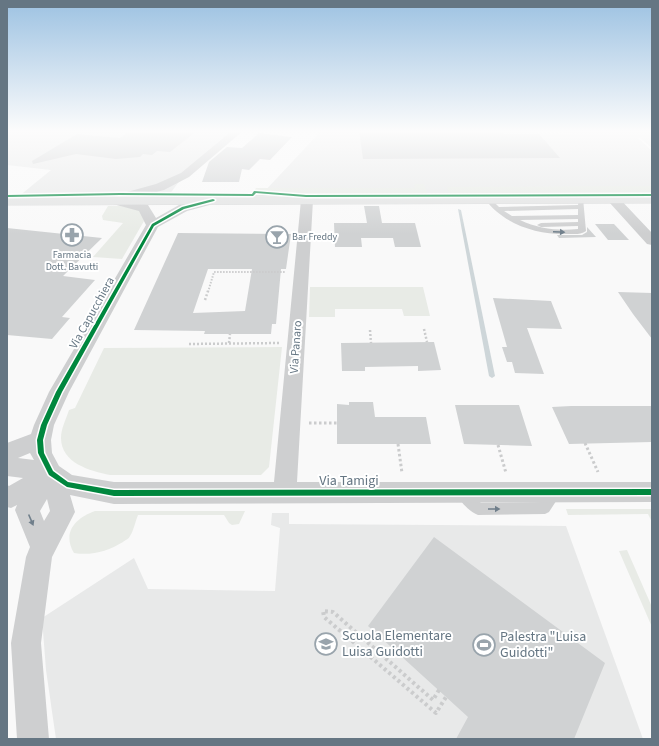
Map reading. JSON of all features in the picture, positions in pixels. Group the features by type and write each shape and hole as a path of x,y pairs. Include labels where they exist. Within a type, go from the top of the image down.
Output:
{"street":[{"path":"163,200 175,185 197,165"},
{"path":"175,185 184,194 213,200"},
{"path":"113,200 160,187 175,185"},
{"path":"7,201 307,200 492,204 581,203 613,199 652,199"},
{"path":"613,199 652,241"},
{"path":"113,200 144,208 153,220 183,208 213,200"},
{"name":"Via Capucchiera","path":"33,739 26,643 40,557 43,547 63,512 51,473 41,453 40,440 44,425 59,392 153,220 166,205 163,200"},
{"name":"Via Panaro","path":"285,494 307,200"},
{"path":"7,453 40,440"},
{"path":"7,466 51,473"},
{"path":"7,478 51,473"},
{"path":"7,496 11,497 51,473"},
{"path":"43,547 26,510 51,473"},
{"name":"Via Tamigi","path":"51,473 67,484 114,493 285,494 652,492"}],"lane":[{"path":"581,203 582,220"},
{"path":"492,204 511,218 525,225 582,220"},
{"path":"511,218 582,220"}],"path":[{"path":"204,300 214,272 290,272"},
{"path":"424,329 427,342"},
{"path":"370,330 371,343"},
{"path":"229,344 230,334"},
{"path":"189,344 283,343"},
{"path":"306,423 337,423"},
{"path":"398,444 402,477"},
{"path":"585,444 600,478"},
{"path":"498,445 507,478"},
{"path":"439,690 434,700 333,612 323,611 324,617 436,713 446,697"}],"shaded area":[{"path":"7,165 196,165 184,175 166,199 18,197 51,170"},
{"path":"289,165 652,165 652,193 262,194"},
{"path":"414,184 424,184 427,194 302,195 254,191 256,188 415,188"},
{"path":"652,186 652,194 450,195 447,187"},
{"path":"108,206 121,206 140,210 144,221 122,259 93,257 123,223 103,220 102,216"},
{"path":"310,287 423,287 430,316 404,316 402,309 335,309 335,317 309,317"},
{"path":"282,347 269,467 261,475 110,475 86,468 71,460 62,447 62,431 69,410 75,408 104,348"},
{"path":"566,509 652,509 652,522 648,514 568,515"},
{"path":"95,511 245,511 239,524 232,525 224,515 138,515 133,531 128,539 123,542 100,552 87,554 74,553 69,539 72,527 76,522"},
{"name":"Scuola Elementare Luisa Guidotti","path":"272,513 289,513 289,524 566,526 643,739 56,739 46,670 42,618 134,558 148,589 275,591 280,528 271,525"},
{"path":"627,550 652,607 652,627 619,551"}],"building":[{"path":"208,165 254,165 249,170 242,169 239,182 202,182"},
{"path":"364,206 379,206 382,223 415,223 421,247 395,247 393,238 361,238 362,247 335,247 334,223 367,223"},
{"path":"595,224 614,224 629,240 608,240"},
{"path":"587,227 596,237 559,238 557,235 582,235 587,232"},
{"path":"7,228 102,238 63,276 95,280 62,317 70,318 52,339 7,335"},
{"path":"178,233 291,234 286,269 281,269 276,324 272,324 271,334 204,334 205,331 134,330","holes":["208,269 252,269 245,311 193,313"]},
{"path":"618,292 652,293 652,339 633,314"},
{"path":"493,298 551,301 562,329 527,328 544,374 515,373 512,362 507,362 502,347 507,347"},
{"path":"434,342 441,370 418,371 418,366 365,367 365,371 342,371 341,343"},
{"path":"349,402 373,402 375,417 426,417 431,444 337,444 337,404 349,405"},
{"path":"455,405 519,405 532,446 464,444"},
{"path":"652,406 652,442 569,444 552,407"},
{"name":"Palestra \"Luisa Guidotti\"","path":"434,537 605,663 574,739 456,739 468,717 368,626"}],"waterway":[{"path":"459,210 492,376"}],"cycle path":[{"path":"7,196 120,194 253,195 255,192 306,196 652,195"},
{"path":"213,200 183,208 153,225 59,392 44,425 40,440 41,453 51,473 67,484 114,493 652,492"}],"place":[{"name":"Farmacia Dott. Bavutti","path":"72,235"},
{"name":"Bar Freddy","path":"277,237"},
{"name":"Scuola Elementare Luisa Guidotti","path":"326,644"},
{"name":"Palestra \"Luisa Guidotti\"","path":"484,645"}]}
